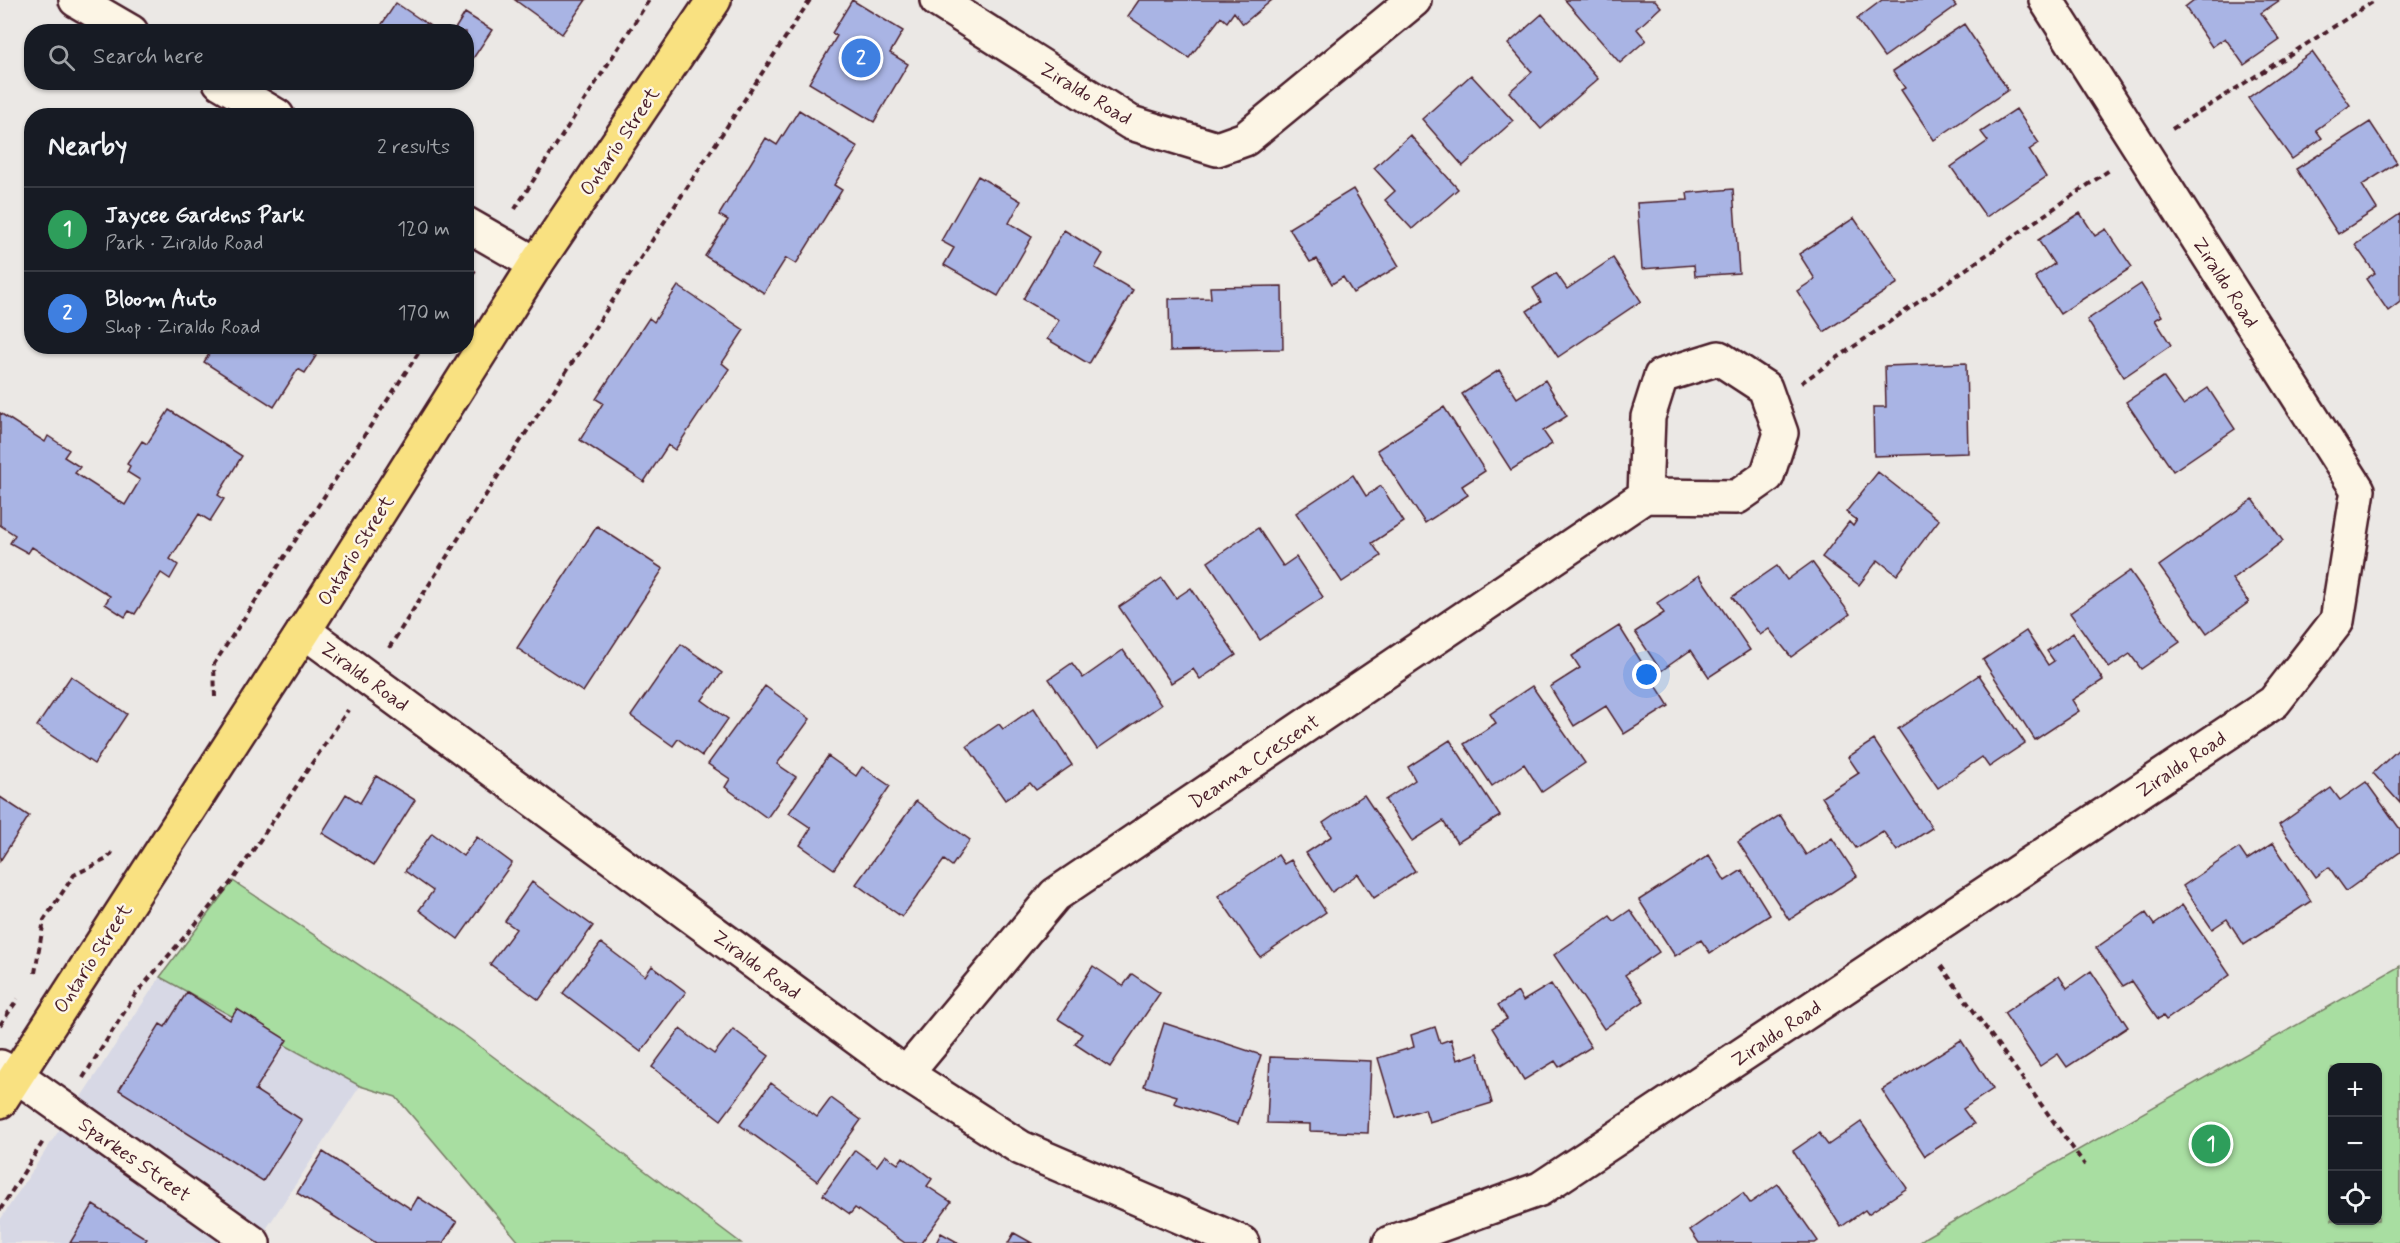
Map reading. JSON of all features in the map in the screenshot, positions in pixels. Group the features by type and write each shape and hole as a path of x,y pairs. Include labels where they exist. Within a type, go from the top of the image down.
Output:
{"main road":[{"name":"Ontario Street","path":"5,1081 304,631 536,264 714,0"}],"street":[{"path":"76,0 117,24"},
{"name":"Ziraldo Road","path":"937,0 1131,123 1217,149 1245,139 1414,0"},
{"name":"Ziraldo Road","path":"1390,1243 1540,1189 2274,702 2337,621 2358,490 2046,0"},
{"path":"233,90 264,108"},
{"path":"474,228 536,264"},
{"path":"1719,358 1765,388 1781,433 1767,476 1737,497 1646,496 1648,417 1661,376 1719,358"},
{"name":"Deanna Crescent","path":"906,1074 1055,895 1646,496"},
{"name":"Ziraldo Road","path":"304,631 906,1074 1021,1148 1242,1243"},
{"name":"Sparkes Street","path":"5,1081 64,1108 253,1243"}],"path":[{"path":"474,270 649,0"},
{"path":"0,1210 135,995 233,880 369,679 514,450 810,0"},
{"path":"1771,404 2141,148 2376,0"},
{"path":"215,698 214,664 418,354"},
{"path":"30,980 37,971 44,920 74,875 107,860 122,840"},
{"path":"1920,937 2085,1165"},
{"path":"0,1025 24,989"}],"shaded area":[{"path":"160,977 360,1086 257,1243 0,1243 0,1220"}],"green space":[{"path":"233,881 466,1036 741,1243 520,1243 396,1097 360,1086 160,977"},
{"path":"2400,966 2400,1243 1918,1243 1926,1237"}],"building":[{"path":"515,0 586,0 562,34"},
{"path":"852,0 903,31 890,53 908,64 874,122 809,83 837,36 832,33"},
{"path":"1139,0 1272,0 1243,24 1234,12 1227,22 1221,17 1189,58 1128,16"},
{"path":"1565,0 1655,0 1661,7 1637,29 1646,40 1620,63"},
{"path":"1882,0 1951,0 1956,6 1884,57 1857,19"},
{"path":"2194,0 2280,0 2261,13 2280,40 2244,65 2225,38 2212,47 2185,7"},
{"path":"396,3 427,24 382,24"},
{"path":"465,13 492,30 474,57 474,24 458,24"},
{"path":"1542,14 1598,79 1541,129 1509,92 1532,72 1508,44"},
{"path":"1964,24 2008,90 1934,140 1901,90 1905,88 1893,71"},
{"path":"2312,52 2350,105 2316,130 2322,138 2292,159 2248,98"},
{"path":"1471,75 1513,121 1463,166 1422,119"},
{"path":"2016,109 2039,143 2029,150 2046,177 1986,217 1951,167 1988,141 1981,132"},
{"path":"799,110 858,147 834,185 842,190 796,264 786,258 764,293 705,256 728,220 719,215 766,138 777,145"},
{"path":"2370,122 2397,163 2362,185 2377,209 2338,234 2296,169"},
{"path":"1410,135 1458,189 1412,229 1385,200 1395,191 1374,168"},
{"path":"978,176 1021,201 1009,223 1032,237 998,296 944,265 954,248 941,241"},
{"path":"1353,189 1399,266 1353,293 1343,277 1332,284 1317,259 1310,262 1289,228"},
{"path":"1733,189 1739,273 1695,276 1694,265 1642,269 1637,203 1688,200 1687,193"},
{"path":"2080,213 2095,236 2106,229 2132,267 2060,314 2035,277 2054,264 2038,240"},
{"path":"2400,214 2400,302 2388,311 2366,279 2375,273 2355,245"},
{"path":"1854,218 1898,283 1824,332 1797,291 1815,279 1799,254"},
{"path":"1064,230 1103,254 1095,268 1133,290 1089,364 1047,339 1059,320 1023,299"},
{"path":"1613,258 1641,301 1558,357 1527,311 1541,302 1533,288 1556,273 1567,289"},
{"path":"2141,284 2162,316 2155,320 2171,345 2124,377 2087,320"},
{"path":"678,286 744,330 722,363 729,369 675,450 668,445 644,482 580,440 603,403 596,399 649,318 654,322"},
{"path":"1282,286 1283,349 1170,351 1169,299 1211,298 1210,287"},
{"path":"209,354 313,354 316,356 305,373 298,369 274,407 204,362"},
{"path":"1966,363 1968,453 1874,456 1873,407 1886,407 1885,366"},
{"path":"1499,370 1517,398 1545,380 1567,416 1543,431 1552,444 1511,470 1462,394"},
{"path":"2163,377 2183,405 2208,388 2235,429 2173,471 2126,402"},
{"path":"1444,407 1485,471 1462,486 1468,495 1425,523 1377,450"},
{"path":"169,410 242,456 218,495 224,499 210,521 199,514 170,559 178,565 170,579 161,573 135,614 129,611 125,617 105,604 110,596 32,547 28,553 10,543 15,535 0,525 0,413 45,442 48,436 69,450 64,457 80,467 75,473 125,505 140,480 127,472 130,466 127,464 142,441 147,444"},
{"path":"1878,472 1939,520 1897,575 1878,560 1859,585 1822,557 1849,522 1853,526 1857,520 1846,512"},
{"path":"1353,475 1366,496 1381,486 1404,522 1372,543 1381,556 1342,582 1296,513"},
{"path":"2253,499 2283,541 2232,579 2249,602 2207,633 2159,566"},
{"path":"597,526 663,569 583,692 517,648"},
{"path":"1258,528 1283,566 1296,557 1323,597 1260,640 1208,562"},
{"path":"1812,562 1850,614 1791,657 1769,629 1760,635 1732,597 1777,566 1787,580"},
{"path":"2130,571 2180,642 2141,669 2130,654 2109,668 2070,613"},
{"path":"1699,575 1750,650 1709,677 1691,650 1661,671 1635,632 1664,613 1657,603"},
{"path":"1162,578 1176,598 1191,588 1236,655 1200,679 1193,669 1171,683 1119,607"},
{"path":"1619,626 1669,706 1624,734 1606,706 1574,726 1550,687 1580,668 1572,656"},
{"path":"2026,631 2048,665 2054,661 2047,651 2073,633 2103,680 2072,700 2079,711 2035,740 1983,660"},
{"path":"681,644 722,673 702,700 728,719 702,756 678,739 673,746 631,716"},
{"path":"1123,650 1161,705 1097,749 1049,679 1072,663 1083,678"},
{"path":"1979,675 2025,743 1989,767 1982,757 1938,788 1898,729"},
{"path":"71,676 127,714 94,764 37,726"},
{"path":"765,686 810,719 777,764 796,777 767,818 725,787 730,779 708,764"},
{"path":"1532,686 1585,763 1542,792 1524,764 1492,786 1464,744 1496,723 1490,714"},
{"path":"1034,708 1072,765 1036,790 1030,783 1005,800 967,746 999,724 1003,729"},
{"path":"1450,740 1500,816 1457,843 1443,821 1412,841 1385,800 1415,780 1408,767"},
{"path":"1874,740 1932,828 1897,851 1883,831 1856,848 1822,797 1859,773 1848,757"},
{"path":"2400,748 2400,803 2373,773"},
{"path":"828,756 856,776 862,767 890,786 834,869 800,845 811,828 789,813"},
{"path":"376,776 415,800 374,865 322,833 346,794 360,803"},
{"path":"2366,782 2400,829 2400,852 2346,891 2329,867 2316,877 2279,825 2331,788 2340,800"},
{"path":"1364,795 1415,871 1374,898 1358,874 1332,892 1306,853 1332,836 1323,823"},
{"path":"0,797 29,816 0,861"},
{"path":"916,801 970,840 952,866 944,860 902,917 856,884"},
{"path":"1780,815 1806,855 1832,838 1857,876 1789,920 1738,842"},
{"path":"432,833 463,856 477,837 512,863 458,939 419,910 433,891 405,871"},
{"path":"2273,843 2311,901 2244,945 2227,919 2212,929 2183,886 2239,848 2247,860"},
{"path":"1278,855 1284,864 1291,860 1326,912 1260,957 1218,896"},
{"path":"1709,855 1725,881 1742,870 1770,915 1710,953 1701,940 1675,956 1639,900"},
{"path":"532,882 593,926 539,1000 490,964 516,929 505,921"},
{"path":"2182,905 2230,975 2166,1020 2163,1016 2158,1019 2132,981 2123,986 2096,948 2146,913 2154,925"},
{"path":"1630,910 1659,952 1625,975 1644,1001 1604,1029 1554,955 1610,916 1614,921"},
{"path":"601,943 645,976 652,966 686,992 641,1052 563,993"},
{"path":"1093,966 1123,986 1132,974 1160,993 1110,1067 1075,1044 1082,1034 1058,1019"},
{"path":"2091,971 2128,1027 2067,1067 2058,1054 2040,1066 2004,1013 2059,976 2067,988"},
{"path":"1551,984 1591,1047 1559,1067 1555,1061 1524,1080 1492,1028 1507,1019 1498,1005 1518,992 1523,1001"},
{"path":"187,992 230,1020 237,1009 287,1040 255,1090 302,1120 263,1181 119,1090 160,1024 165,1027"},
{"path":"1164,1023 1261,1055 1238,1124 1174,1103 1177,1096 1144,1086"},
{"path":"1435,1027 1440,1043 1451,1039 1457,1060 1478,1053 1492,1103 1429,1122 1425,1109 1396,1118 1378,1058 1414,1047 1411,1035"},
{"path":"680,1029 714,1054 733,1029 769,1056 721,1120 652,1067"},
{"path":"1961,1040 1993,1089 1963,1109 1974,1124 1925,1156 1882,1090"},
{"path":"1270,1057 1371,1061 1368,1133 1310,1131 1310,1124 1267,1123"},
{"path":"771,1083 817,1117 831,1098 861,1120 817,1181 740,1125"},
{"path":"1861,1122 1907,1188 1868,1214 1865,1210 1841,1227 1793,1151 1819,1133 1828,1145"},
{"path":"855,1150 877,1166 885,1155 898,1164 903,1157 932,1179 927,1186 951,1202 921,1243 905,1243 855,1208 850,1214 823,1195"},
{"path":"323,1152 411,1209 418,1197 457,1222 443,1243 376,1243 297,1193"},
{"path":"1778,1184 1818,1241 1815,1243 1699,1243 1690,1230 1743,1193 1750,1203"},
{"path":"93,1205 147,1239 144,1243 70,1243"},
{"path":"941,1233 959,1243 936,1243"},
{"path":"1014,1233 1032,1243 1008,1243"}],"place":[{"name":"Bloom Auto","path":"861,58"},
{"name":"Jaycee Gardens Park","path":"2211,1144"}]}
